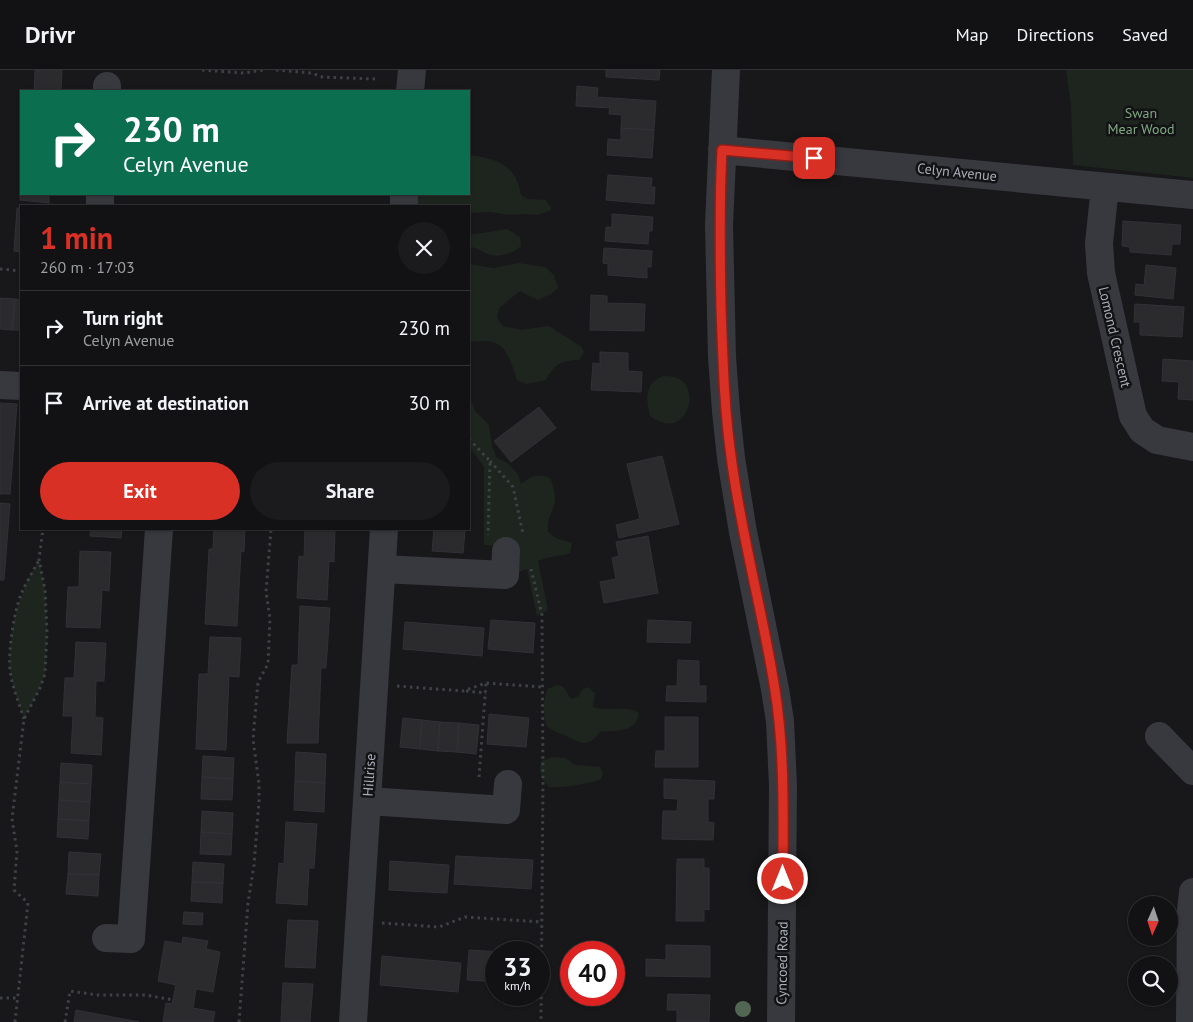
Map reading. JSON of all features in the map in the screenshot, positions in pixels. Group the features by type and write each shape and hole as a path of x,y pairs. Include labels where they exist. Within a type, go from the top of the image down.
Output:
{"street":[{"path":"410,90 412,70"},
{"name":"Cyncoed Road","path":"726,70 719,245 726,411 731,458 743,532 775,689 782,747 781,1022"},
{"name":"Celyn Avenue","path":"722,150 1193,195"},
{"name":"Lomond Crescent","path":"1105,187 1099,243 1100,274 1133,416 1142,430 1157,440 1193,447"},
{"path":"0,385 20,386"},
{"path":"106,938 131,939 158,530"},
{"name":"Hillrise","path":"353,1022 384,530"},
{"path":"382,569 505,575 512,548"},
{"path":"1160,736 1193,771"},
{"path":"367,801 506,810 508,784"},
{"path":"1190,1022 1191,910 1193,892"}],"path":[{"path":"202,70 244,72 262,70"},
{"path":"276,70 312,72 322,77 376,79"},
{"path":"0,270 20,271"},
{"path":"470,440 513,487 512,548"},
{"path":"490,461 512,548 542,616 541,1022"},
{"path":"16,1022 28,902 14,890 17,852 12,819 24,718 40,688 45,674 45,590 39,559 43,530"},
{"path":"239,1022 248,903 254,865 259,802 259,784 253,739 258,682 268,664 270,618 266,592 271,530"},
{"path":"24,718 10,670 11,655 16,612 21,595 39,559"},
{"path":"463,691 486,683 542,687"},
{"path":"479,777 486,683"},
{"path":"374,684 486,693"},
{"path":"359,922 439,927 465,917 542,922"},
{"path":"65,1022 70,991 97,995 146,995 173,1000"},
{"path":"0,998 18,998"}],"green space":[{"name":"Swan Mear Wood","path":"1066,70 1193,70 1193,178 1073,165 1071,106"},
{"path":"470,155 496,161 504,165 515,176 521,195 528,199 546,200 551,208 550,211 536,215 509,215 490,212 470,213 470,205 415,205 414,195 470,195"},
{"path":"507,229 520,237 521,246 503,255 491,255 470,247 470,235"},
{"path":"519,263 545,267 554,275 558,288 551,294 538,300 520,291 499,308 497,318 503,326 521,330 549,326 582,347 584,353 579,360 563,362 556,366 546,380 526,384 517,380 507,353 503,348 490,342 470,342 470,264 494,268"},
{"path":"663,376 675,377 683,382 688,389 690,398 684,415 678,421 670,424 660,422 650,416 647,398 649,387"},
{"path":"470,397 475,411 489,425 492,447 497,458 509,464 518,474 521,484 535,476 550,478 554,488 555,499 548,522 548,532 556,538 572,543 570,553 538,561 548,610 537,616 527,569 518,572 507,546 484,545 484,467 470,447"},
{"path":"39,559 45,590 47,632 45,674 24,719 11,676 11,642 19,602"},
{"path":"556,685 563,686 571,699 579,696 582,690 588,687 595,693 593,707 628,709 639,713 637,719 634,724 625,729 600,732 587,743 579,742 547,726 544,712 545,695 549,688"},
{"path":"552,757 565,758 576,765 600,767 603,774 601,779 590,782 549,787 542,778 540,765 541,761"}],"building":[{"path":"35,70 62,70 61,90 34,90"},
{"path":"606,70 660,70 659,80 606,77"},
{"path":"577,86 598,88 597,97 656,101 654,130 621,128 622,115 609,114 610,108 576,106"},
{"path":"621,128 654,130 652,158 607,155 608,139 621,140"},
{"path":"608,175 652,178 651,187 655,187 654,204 606,200"},
{"path":"20,195 49,195 49,203 20,200"},
{"path":"17,208 20,208 20,252 14,251"},
{"path":"612,214 653,217 652,231 649,231 648,244 605,241 606,227 612,227"},
{"path":"1123,221 1181,225 1180,244 1172,244 1171,255 1130,252 1130,247 1122,246"},
{"path":"604,248 652,251 651,267 647,267 647,278 608,275 608,264 603,263"},
{"path":"1146,265 1176,268 1173,299 1135,295 1136,284 1144,285"},
{"path":"591,295 607,296 607,303 645,304 644,331 590,330"},
{"path":"0,298 15,299 12,330 0,329"},
{"path":"15,299 20,300 20,330 12,330"},
{"path":"1135,304 1184,307 1182,337 1140,335 1140,322 1134,322"},
{"path":"600,352 628,353 628,371 642,372 641,392 591,390 593,363 600,364"},
{"path":"1163,359 1193,361 1193,400 1178,399 1179,382 1162,381"},
{"path":"0,403 17,404 10,494 0,494"},
{"path":"539,407 556,428 511,462 494,441"},
{"path":"662,456 679,524 619,538 616,525 640,519 627,464"},
{"path":"0,503 10,504 4,580 0,580"},
{"path":"91,530 122,530 121,538 90,536"},
{"path":"214,530 245,530 244,552 241,551 237,626 205,624 209,549 213,549"},
{"path":"305,530 335,530 334,562 329,561 327,600 297,598 299,556 304,557"},
{"path":"434,530 465,531 463,553 432,551"},
{"path":"648,536 658,593 604,603 600,582 616,579 612,558 619,556 616,542"},
{"path":"80,551 111,552 109,591 102,590 100,628 66,627 68,587 79,587"},
{"path":"300,606 330,608 326,668 321,668 318,743 287,743 292,665 298,665"},
{"path":"491,620 535,623 533,653 488,649"},
{"path":"648,620 691,622 690,643 647,642"},
{"path":"405,622 484,628 482,656 403,649"},
{"path":"210,637 241,638 239,677 229,676 226,750 196,749 199,674 208,674"},
{"path":"76,642 106,643 104,681 96,681 95,717 103,718 101,755 71,753 73,716 63,716 65,678 74,678"},
{"path":"678,660 699,661 699,686 706,686 706,702 666,701 667,686 677,686"},
{"path":"489,714 529,718 526,747 487,744"},
{"path":"665,717 698,717 698,767 655,767 656,751 665,751"},
{"path":"403,718 422,720 420,749 400,747"},
{"path":"422,720 440,722 438,751 420,749"},
{"path":"440,722 459,723 457,752 438,751"},
{"path":"459,723 479,725 476,754 457,752"},
{"path":"296,752 326,754 325,783 295,781"},
{"path":"203,756 234,758 233,779 202,777"},
{"path":"61,763 92,765 91,784 60,782"},
{"path":"202,777 233,779 232,800 201,799"},
{"path":"664,779 715,781 714,799 708,799 708,822 714,823 713,840 662,839 663,811 677,811 678,799 664,798"},
{"path":"295,781 325,783 324,812 294,810"},
{"path":"60,782 91,784 90,802 59,800"},
{"path":"59,800 90,802 89,821 58,819"},
{"path":"202,811 233,813 232,834 201,832"},
{"path":"58,819 89,821 88,839 57,837"},
{"path":"286,822 317,824 314,868 309,868 307,905 276,903 279,863 284,864"},
{"path":"201,832 232,834 231,855 200,854"},
{"path":"69,852 101,854 99,875 68,874"},
{"path":"456,856 533,860 531,889 454,884"},
{"path":"677,859 704,859 704,868 709,868 709,910 704,909 704,921 676,921"},
{"path":"390,861 449,865 447,893 389,890"},
{"path":"193,862 224,864 223,883 192,882"},
{"path":"68,874 99,875 98,896 66,894"},
{"path":"192,882 223,883 222,903 191,901"},
{"path":"184,912 203,913 202,925 183,924"},
{"path":"288,920 318,921 315,968 285,967"},
{"path":"183,937 208,941 206,949 220,952 213,992 196,989 193,1008 215,1012 213,1022 163,1022 166,1003 172,1004 176,985 158,981 165,941 182,944"},
{"path":"666,945 710,946 710,977 646,976 646,959 666,960"},
{"path":"469,950 485,951 485,981 467,980"},
{"path":"382,956 461,963 458,992 380,985"},
{"path":"283,983 313,984 310,1022 281,1022"},
{"path":"668,994 710,995 709,1022 677,1022 677,1010 667,1010"},
{"path":"76,1010 139,1022 74,1022"}],"route":[{"path":"783,879 783,786 780,721 743,532 731,458 726,411 722,357 720,186 722,150 814,158"}]}
